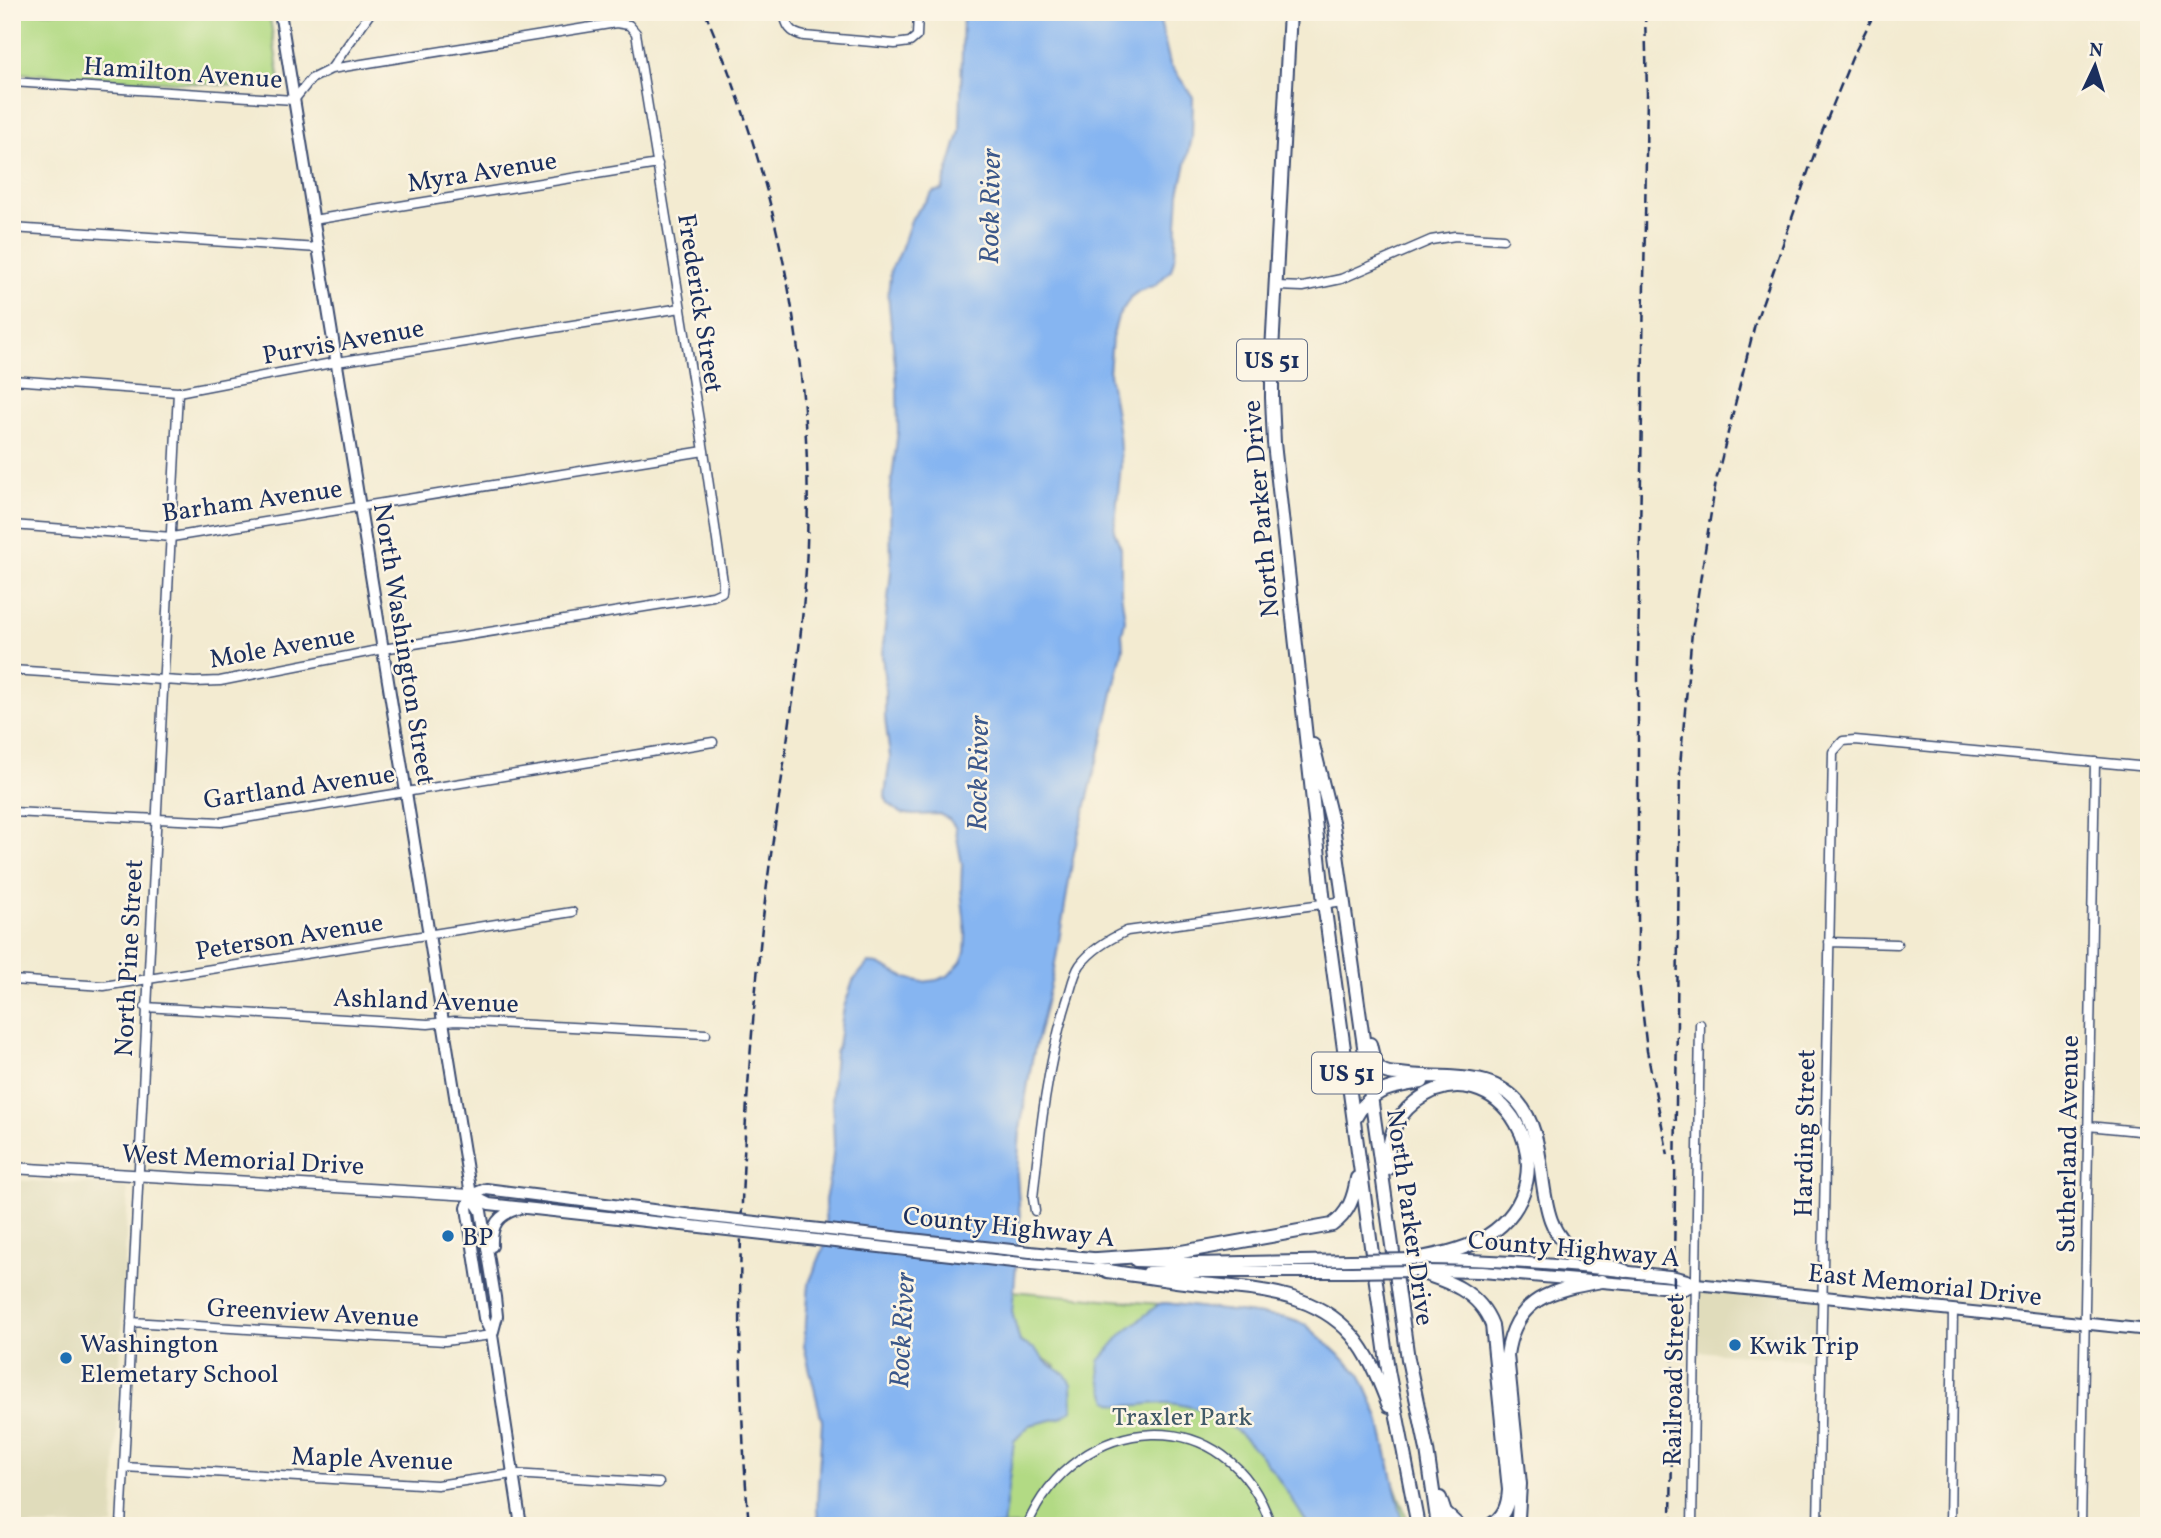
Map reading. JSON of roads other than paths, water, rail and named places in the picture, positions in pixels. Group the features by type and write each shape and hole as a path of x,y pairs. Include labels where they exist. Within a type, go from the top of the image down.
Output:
{"main road":[{"name":"North Washington Street","path":"280,12 471,1195 481,1211 492,1276 497,1317 492,1335"},
{"name":"North Parker Drive","path":"1290,12 1272,352 1272,409 1324,903 1388,1370 1420,1526"},
{"name":"North Parker Drive","path":"1303,708 1333,826 1408,1359 1427,1450 1438,1526"},
{"path":"1358,1004 1375,1063 1381,1070 1412,1076 1472,1078 1486,1082 1516,1101 1534,1129 1539,1147 1545,1201 1559,1236 1568,1247 1580,1255 1625,1271"},
{"path":"1354,1121 1361,1106 1370,1097 1401,1085 1450,1077"},
{"path":"1389,1218 1390,1140 1400,1117 1408,1108 1434,1091 1461,1088 1487,1095 1508,1110 1522,1131 1528,1157 1525,1184 1515,1208 1498,1228 1476,1242 1416,1265"},
{"path":"1097,1259 1170,1254 1332,1225 1350,1207 1359,1163"},
{"name":"West Memorial Drive","path":"471,1195 486,1189 692,1220"},
{"name":"North Washington Street","path":"471,1195 467,1209 473,1250 484,1318 492,1335 521,1526"},
{"name":"West Memorial Drive","path":"471,1195 489,1204 692,1220"},
{"path":"492,1276 491,1238 495,1221 502,1215 522,1207"},
{"name":"County Highway A","path":"692,1220 1030,1258 1107,1271 1191,1274 1515,1262 1625,1271 1686,1279 1696,1284"},
{"name":"County Highway A","path":"1030,1258 1351,1266"},
{"path":"1416,1265 1455,1284 1474,1297 1492,1325 1509,1490 1506,1509 1498,1521 1489,1526"},
{"name":"County Highway A","path":"1416,1265 1685,1289 1696,1284"},
{"path":"1107,1271 1271,1292 1304,1302 1324,1312 1339,1322 1363,1349 1374,1367 1401,1437"},
{"path":"1515,1526 1520,1484 1507,1355 1510,1334 1520,1317 1535,1301 1553,1291 1602,1281"},
{"name":"East Memorial Drive","path":"1696,1284 2149,1330"},
{"path":"1427,1450 1442,1507 1448,1517 1459,1526"}],"street":[{"path":"331,69 371,12"},
{"path":"784,15 793,33 804,36 895,44 910,42 917,36 918,12"},
{"name":"Hamilton Avenue","path":"12,82 294,100 311,79 331,69 609,24 628,24"},
{"name":"Frederick Street","path":"628,24 636,33 658,164 705,451 723,582 722,592"},
{"name":"Myra Avenue","path":"313,220 658,164"},
{"path":"12,228 318,248"},
{"path":"1277,286 1303,287 1341,279 1432,240 1455,236 1503,239"},
{"name":"Purvis Avenue","path":"12,380 178,392 337,362 681,308"},
{"name":"North Pine Street","path":"121,1526 178,392"},
{"name":"Barham Avenue","path":"12,525 172,537 705,451"},
{"name":"Mole Avenue","path":"12,670 163,681 220,681 383,649 713,596 722,592"},
{"name":"Harding Street","path":"1818,1526 1833,752 1839,743 1855,740 2095,762"},
{"name":"Gartland Avenue","path":"12,812 220,822 713,742"},
{"path":"2095,762 2149,767"},
{"name":"Sutherland Avenue","path":"2081,1526 2095,762"},
{"path":"1035,1212 1033,1198 1043,1106 1058,1031 1078,967 1092,952 1109,939 1127,931 1344,901"},
{"name":"Peterson Avenue","path":"12,980 104,986 572,912"},
{"path":"1829,942 1897,944"},
{"name":"Ashland Avenue","path":"145,1007 428,1024 455,1021 706,1034"},
{"name":"Railroad Street","path":"1692,1526 1700,1024"},
{"path":"2088,1126 2149,1132"},
{"name":"West Memorial Drive","path":"12,1168 471,1195"},
{"path":"1950,1526 1954,1310"},
{"name":"Greenview Avenue","path":"131,1322 445,1341 492,1335"},
{"path":"1027,1526 1037,1503 1049,1486 1072,1465 1101,1445 1132,1437 1168,1434 1198,1441 1228,1460 1259,1497 1271,1526"},
{"name":"Maple Avenue","path":"124,1467 437,1485 513,1474 660,1483"}],"water":[{"name":"Rock River","path":"963,12 1158,12 1170,64 1193,97 1192,138 1179,193 1175,256 1171,270 1156,285 1131,297 1118,317 1112,338 1109,373 1121,465 1114,531 1121,548 1121,592 1125,620 1123,648 1074,852 1054,970 1032,1060 1020,1130 1017,1175 1020,1221 1012,1312 1020,1342 1035,1349 1048,1364 1065,1374 1071,1384 1072,1410 1060,1418 1030,1425 1014,1441 1003,1526 818,1526 822,1421 804,1346 809,1283 826,1242 825,1200 834,1144 832,1091 835,1053 844,1007 853,981 868,963 878,964 906,978 923,982 948,976 961,962 965,952 962,864 955,827 949,819 939,814 900,813 888,803 885,796 890,757 882,655 891,571 890,494 898,431 897,385 888,294 891,269 912,218 933,192 942,190 960,131"},
{"path":"1159,1304 1286,1318 1306,1325 1360,1374 1378,1415 1404,1526 1309,1526 1268,1464 1235,1430 1216,1417 1193,1408 1167,1403 1129,1406 1108,1401 1100,1379 1099,1361 1123,1333"}],"railway":[{"path":"705,12 732,79 754,147 788,284 805,424 808,496 803,613 762,927 744,1151 740,1301 749,1526"},
{"path":"1645,12 1647,93 1638,664 1638,972 1647,1051 1668,1155"},
{"path":"1671,1526 1680,766 1692,632 1716,481 1755,324 1822,132 1852,58 1875,12"}],"place":[{"name":"BP","path":"448,1236"},
{"name":"Kwik Trip","path":"1735,1345"},
{"name":"Washington Elemetary School","path":"66,1358"}],"park label":[{"name":"Traxler Park","path":"1182,1416"}]}
